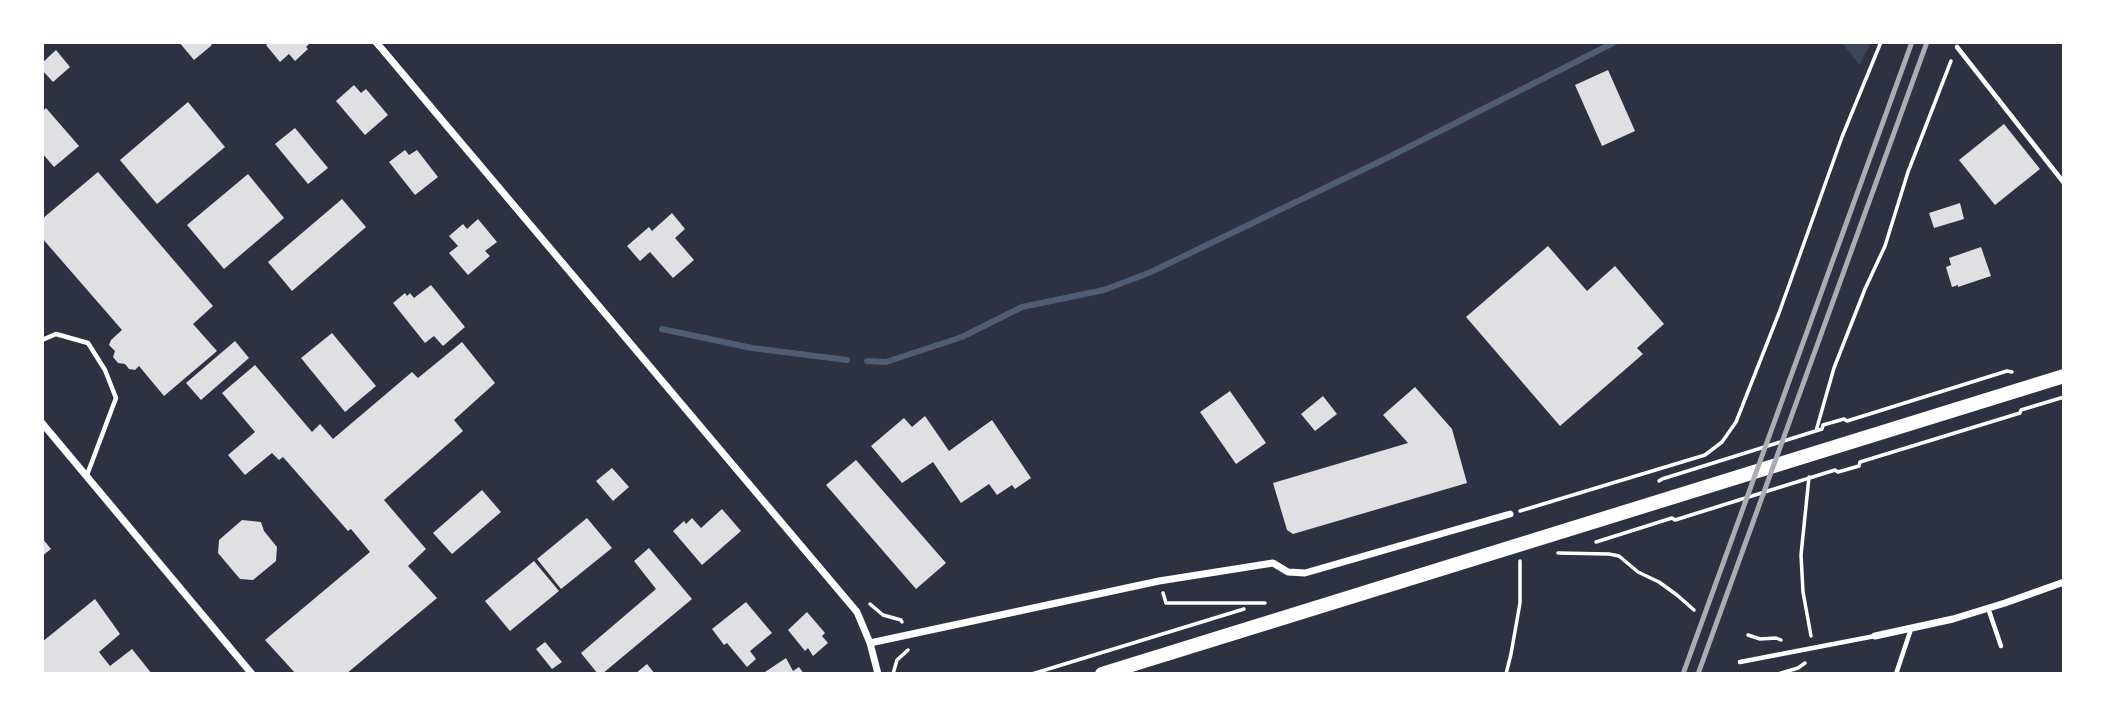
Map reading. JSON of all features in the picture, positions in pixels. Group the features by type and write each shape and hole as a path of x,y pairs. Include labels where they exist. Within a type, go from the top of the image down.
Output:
{"main road":[{"path":"1102,674 2064,376"}],"street":[{"path":"376,42 857,612 870,643 878,674"},
{"path":"42,423 252,674"},
{"path":"870,643 1159,581 1273,563 1288,572 1305,573 1510,514"},
{"path":"1875,636 1988,608 2064,582"}],"lane":[{"path":"1957,47 2064,183"},
{"path":"42,340 56,334 88,343 105,370 116,398 87,475"},
{"path":"1988,608 2001,646"},
{"path":"1896,674 1911,629"},
{"path":"1740,662 1875,636"}],"path":[{"path":"1510,514 1705,454 1722,442 1736,422 1779,313 1842,137 1881,42"},
{"path":"1814,437 1834,368 1885,246 1908,172 1957,47"},
{"path":"1648,485 1661,481 1662,478 1822,429 1824,425 1844,419 1847,421 2020,369"},
{"path":"1592,543 1835,470 1838,472 1859,466 1860,462 2064,397"},
{"path":"1810,471 1801,555 1803,592 1813,649"},
{"path":"1552,555 1579,547"},
{"path":"1506,674 1520,603 1520,552"},
{"path":"1546,552 1619,556 1695,610"},
{"path":"1512,568 1525,564"},
{"path":"1032,674 1265,603 1166,603 1159,581"}],"shaded area":[{"path":"1841,42 1871,42 1860,65"}],"building":[{"path":"179,42 209,42 212,45 194,60"},
{"path":"269,42 311,42 306,47 308,49 295,61 289,54 280,62 266,45"},
{"path":"56,50 70,67 53,82 42,70 42,63"},
{"path":"1608,70 1635,131 1602,146 1575,85"},
{"path":"354,85 361,93 366,89 388,115 365,135 336,101"},
{"path":"188,102 225,147 157,204 120,160"},
{"path":"46,108 79,146 54,167 42,153 42,112"},
{"path":"2004,124 2040,169 1995,205 1959,160"},
{"path":"295,128 328,168 308,184 275,144"},
{"path":"405,150 409,155 417,150 438,177 415,195 389,162"},
{"path":"98,172 213,306 193,324 217,351 164,396 139,366 135,370 129,369 113,357 115,351 109,345 122,330 42,238 42,219"},
{"path":"248,174 284,218 224,269 187,225"},
{"path":"342,199 366,227 292,291 268,262"},
{"path":"1960,203 1964,219 1934,228 1929,213"},
{"path":"672,213 685,229 675,238 694,260 673,278 650,252 640,261 627,246 649,227 652,231"},
{"path":"478,219 497,242 485,251 490,256 468,275 449,253 458,246 449,236 463,224 467,229"},
{"path":"1548,246 1587,291 1615,266 1664,324 1637,348 1643,354 1560,426 1466,317"},
{"path":"1981,247 1991,276 1952,287 1946,267 1951,265 1949,258"},
{"path":"431,285 465,327 443,346 434,336 425,343 393,303 405,293 407,296 410,293 414,298"},
{"path":"332,333 376,386 345,412 301,358"},
{"path":"235,341 249,358 201,400 186,383"},
{"path":"462,342 495,383 454,420 463,431 384,500 426,549 408,566 437,598 346,674 296,674 265,640 370,552 283,457 279,460 272,453 245,475 228,455 255,432 222,393 255,365 312,432 320,424 333,439 412,372 418,378"},
{"path":"1415,387 1452,429 1467,483 1293,534 1287,530 1273,483 1408,443 1383,415"},
{"path":"1230,391 1266,443 1236,464 1200,412"},
{"path":"1323,396 1337,414 1315,431 1301,414"},
{"path":"925,416 949,451 992,420 1031,478 1015,489 1012,485 997,495 989,484 961,503 933,462 902,483 871,446 904,418 912,427"},
{"path":"856,460 946,563 916,589 826,485"},
{"path":"612,468 629,487 613,501 596,481"},
{"path":"482,490 501,512 452,554 433,533"},
{"path":"722,509 741,531 702,565 673,531 692,518 701,528"},
{"path":"587,518 612,548 561,589 537,559"},
{"path":"242,520 261,522 264,531 277,547 276,561 253,580 240,579 218,553 219,540"},
{"path":"42,538 51,549 42,556"},
{"path":"649,548 692,599 602,674 598,674 581,653 656,589 634,561"},
{"path":"534,561 559,591 510,631 485,601"},
{"path":"95,599 120,634 99,652 110,666 132,649 152,674 42,674 42,642"},
{"path":"746,602 772,633 750,651 756,659 747,667 712,629"},
{"path":"807,612 825,633 822,636 828,643 813,656 808,648 805,651 788,630"},
{"path":"545,642 562,662 552,669 536,649"},
{"path":"786,658 793,671 799,667 804,674 766,674 765,672"},
{"path":"647,664 655,674 635,674"}],"waterway":[{"path":"867,361 886,362 962,337 1022,307 1104,290 1151,272 1385,159 1615,42"},
{"path":"662,329 752,348 847,360"}],"railway":[{"path":"1683,674 1912,42"},
{"path":"1698,674 1927,42"}]}
